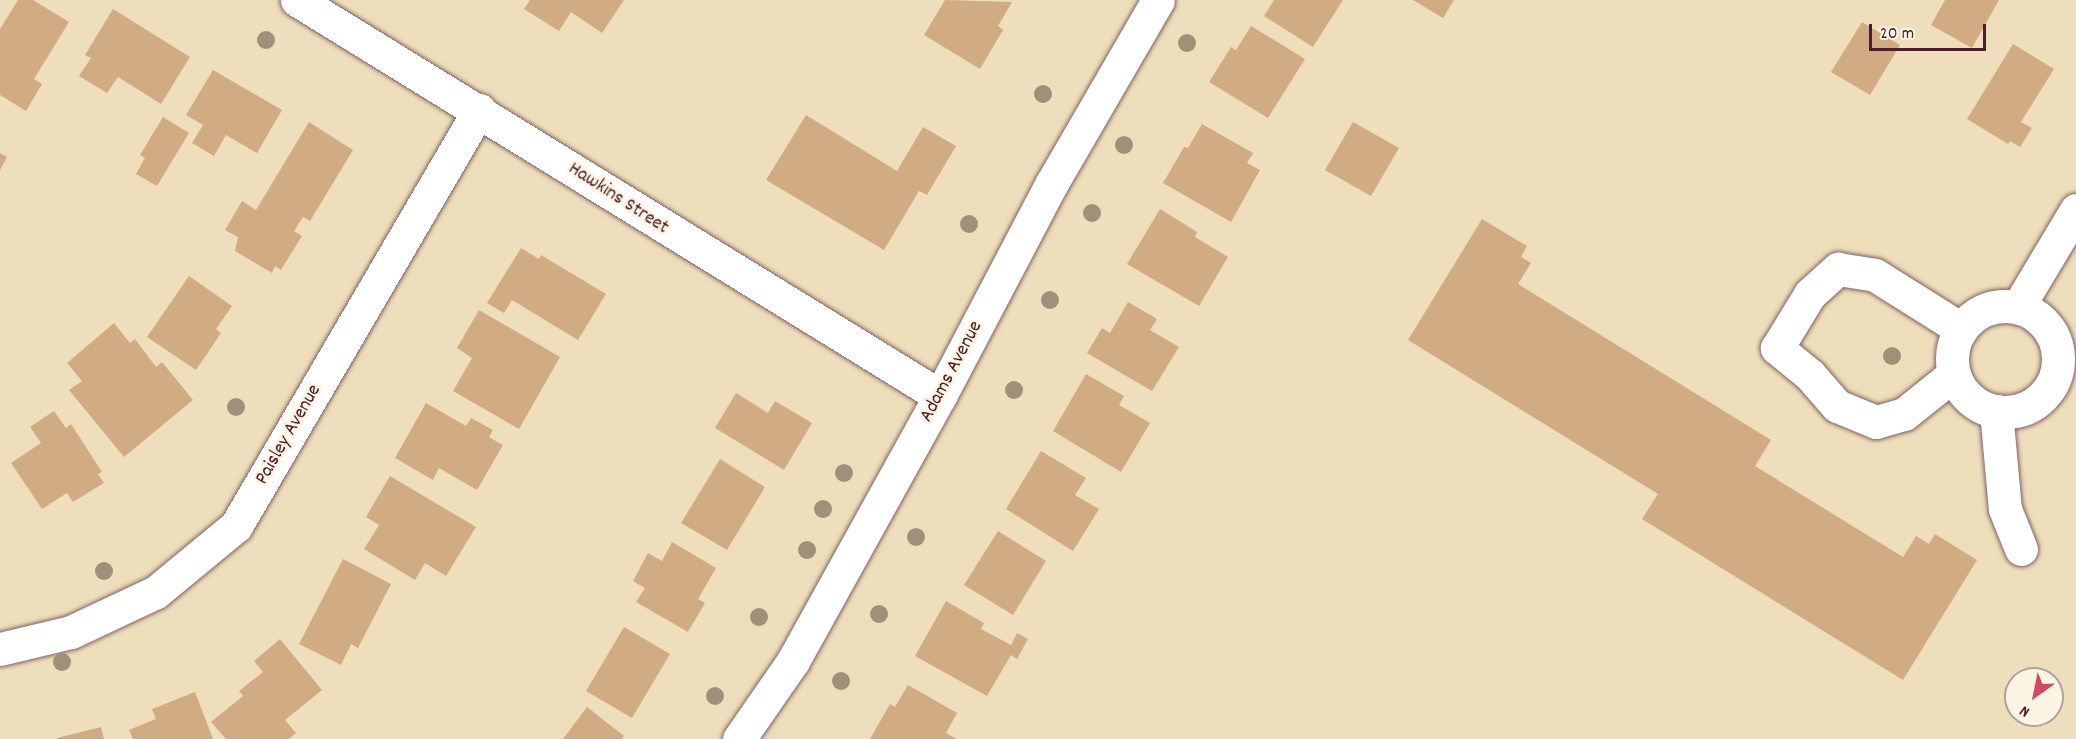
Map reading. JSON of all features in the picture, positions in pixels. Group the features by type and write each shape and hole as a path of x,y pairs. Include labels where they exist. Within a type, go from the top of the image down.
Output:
{"street":[{"name":"Hawkins Street","path":"297,0 479,110 684,241 940,396"},
{"name":"Adams Avenue","path":"739,739 793,661 940,396 1052,183 1158,0"},
{"name":"Paisley Avenue","path":"0,649 71,632 156,592 236,526 479,110"},
{"path":"2018,307 2076,210"},
{"path":"1954,374 1904,414 1876,422 1837,406 1810,375 1777,348 1810,294 1838,270 1875,275 1961,329"},
{"path":"2002,306 2018,307 2034,315 2048,327 2056,344 2058,361 2055,378 2045,394 2031,405 2014,411 1996,411 1970,399 1960,387 1954,374 1954,343 1961,329 1972,317 1986,309 2002,306"},
{"path":"1996,411 2005,509 2021,549"}],"building":[{"path":"18,0 33,0 69,22 34,79 42,84 26,111 0,95 0,29"},
{"path":"530,0 624,0 602,33 571,12 559,31 524,9"},
{"path":"945,0 1012,2 998,26 1003,30 980,69 924,35"},
{"path":"1274,0 1343,0 1313,47 1264,16"},
{"path":"1413,0 1454,0 1443,18"},
{"path":"1945,0 1999,0 1972,48 1931,25"},
{"path":"113,9 190,57 161,104 118,77 107,93 79,76 91,58 85,55"},
{"path":"1862,22 1900,45 1870,95 1831,72"},
{"path":"1251,26 1305,59 1268,118 1209,82 1231,47 1236,50"},
{"path":"2013,44 2054,69 2021,122 2032,128 2020,147 2010,141 2008,144 1967,119"},
{"path":"213,70 282,110 257,153 226,135 214,156 192,143 203,125 186,115"},
{"path":"806,115 897,171 923,127 956,146 927,195 919,191 884,250 766,180"},
{"path":"163,117 189,133 157,186 136,174 145,158 140,155"},
{"path":"309,122 353,150 310,221 303,217 294,231 302,236 281,270 275,266 272,273 235,251 238,237 225,230 242,201 256,210"},
{"path":"1353,122 1399,148 1371,196 1325,170"},
{"path":"1202,124 1253,153 1247,163 1260,170 1231,222 1163,183 1184,147 1188,148"},
{"path":"0,153 7,157 0,170"},
{"path":"1160,209 1197,232 1195,237 1228,257 1199,306 1127,264"},
{"path":"1482,219 1527,246 1521,257 1531,263 1518,284 1771,440 1755,466 1903,557 1916,536 1929,544 1935,534 1977,560 1903,680 1642,519 1658,494 1408,340"},
{"path":"521,248 539,259 541,255 606,294 578,340 512,300 504,313 487,303"},
{"path":"189,276 232,306 216,329 221,333 196,370 147,337"},
{"path":"1128,302 1157,319 1150,330 1179,347 1152,391 1087,353 1102,328 1110,333"},
{"path":"479,310 560,357 519,429 453,391 472,358 457,348"},
{"path":"114,323 130,343 135,339 156,367 162,362 193,400 124,457 69,390 82,381 67,363"},
{"path":"1086,374 1124,396 1119,405 1150,423 1121,472 1053,431"},
{"path":"736,393 768,413 775,401 812,423 784,470 715,428"},
{"path":"426,403 466,426 471,418 493,430 489,437 503,445 477,490 439,468 433,480 395,458"},
{"path":"54,411 66,428 71,424 102,472 98,474 104,483 73,502 67,493 42,509 11,463 41,443 30,427"},
{"path":"1041,451 1086,478 1075,495 1099,509 1073,551 1006,509"},
{"path":"720,459 765,487 727,550 681,523"},
{"path":"390,476 476,527 446,576 425,563 415,580 364,549 379,525 366,517"},
{"path":"998,531 1046,561 1013,615 964,585"},
{"path":"672,542 716,568 698,599 705,603 688,632 636,602 645,588 633,581 648,553 662,561"},
{"path":"343,559 391,584 358,648 351,644 341,665 299,644"},
{"path":"946,601 984,623 981,629 1011,645 1017,633 1028,639 1017,659 1011,655 987,696 915,656"},
{"path":"624,627 670,654 632,718 586,691"},
{"path":"280,639 322,690 285,720 296,733 289,739 226,739 211,722 243,696 239,691 263,672 254,661"},
{"path":"908,685 957,713 946,733 957,739 870,739 890,704 895,707"},
{"path":"195,692 213,739 133,739 129,730 156,719 152,709"},
{"path":"587,707 624,736 622,739 563,739"},
{"path":"101,727 104,739 57,739 57,738"}]}
